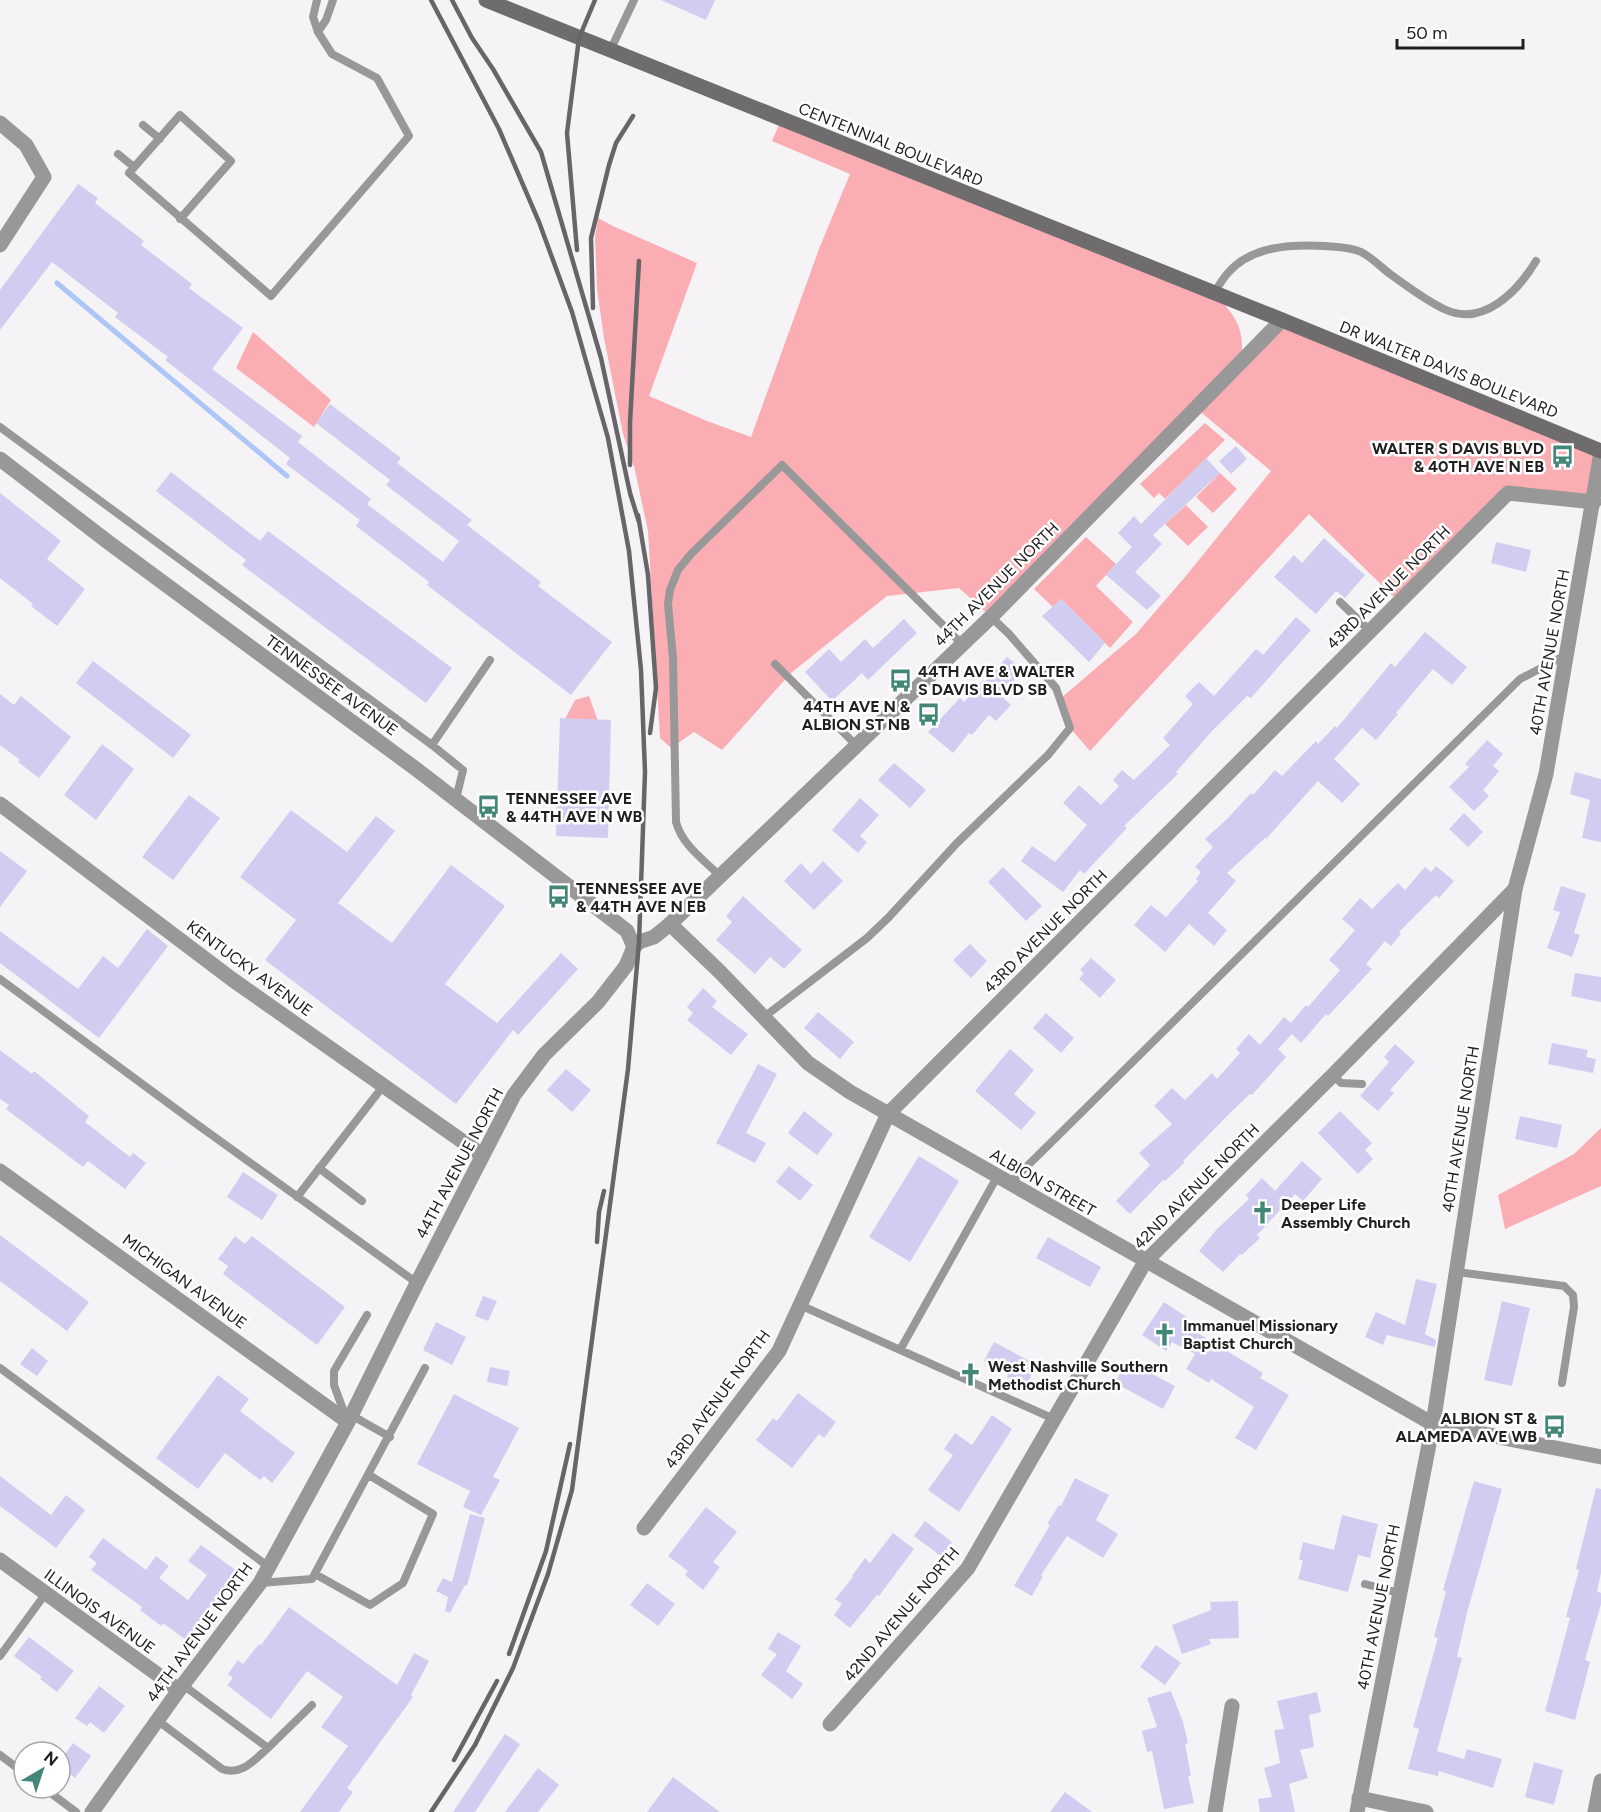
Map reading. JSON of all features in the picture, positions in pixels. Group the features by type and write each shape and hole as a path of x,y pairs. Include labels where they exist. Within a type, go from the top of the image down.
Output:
{"main road":[{"name":"CENTENNIAL BOULEVARD","path":"486,0 1282,320"},
{"name":"DR WALTER DAVIS BOULEVARD","path":"1282,320 1601,452"}],"street":[{"path":"0,123 26,145 44,177 0,245"},
{"name":"44TH AVENUE NORTH","path":"92,1812 260,1583 350,1419 514,1095 544,1055 598,1002 626,966 634,947 639,942 654,937 670,924 991,617 1282,320"},
{"name":"40TH AVENUE NORTH","path":"1358,1805 1433,1424 1515,889 1546,774 1601,452"},
{"name":"TENNESSEE AVENUE","path":"0,459 108,542 456,799 627,931 634,947"},
{"name":"43RD AVENUE NORTH","path":"644,1528 779,1351 888,1114 1508,493 1594,501"},
{"name":"KENTUCKY AVENUE","path":"0,804 233,980 482,1155"},
{"name":"42ND AVENUE NORTH","path":"830,1724 968,1568 1145,1262 1515,889"},
{"name":"ALBION STREET","path":"670,924 808,1063 850,1092 1145,1262 1433,1424 1601,1457"},
{"name":"MICHIGAN AVENUE","path":"0,1170 350,1419"},
{"name":"ILLINOIS AVENUE","path":"0,1560 181,1688"},
{"path":"1215,1812 1232,1707"},
{"path":"1595,1812 1601,1781"},
{"path":"1358,1805 1426,1812"}],"lane":[{"path":"180,219 231,160 180,115 129,173 180,219 272,296 409,136 377,78 332,54 318,32 313,17 317,0"},
{"path":"318,32 326,20 333,0"},
{"path":"610,51 634,0"},
{"path":"143,125 160,139"},
{"path":"118,154 134,167"},
{"path":"1214,293 1228,273 1242,261 1280,246 1310,245 1360,251 1445,310 1462,314 1480,313 1507,298 1525,280 1536,261"},
{"path":"0,427 463,770 456,799"},
{"path":"720,876 686,842 676,822 673,658 668,604 670,590 678,570 691,554 782,465 962,644"},
{"path":"1340,602 1370,631"},
{"path":"764,1017 867,938 957,843 1048,755 1070,728 1056,688 991,617"},
{"path":"900,1350 1003,1180 1520,679 1567,654"},
{"path":"432,745 490,660"},
{"path":"775,664 856,746"},
{"path":"0,979 171,1107 417,1283"},
{"path":"1333,1074 1341,1083 1362,1084"},
{"path":"297,1197 384,1086"},
{"path":"319,1168 362,1201"},
{"path":"1457,1272 1564,1286 1573,1295 1574,1307 1562,1383"},
{"path":"800,1305 1054,1419"},
{"path":"367,1315 334,1371 333,1385 350,1419 390,1437"},
{"path":"0,1368 269,1567"},
{"path":"260,1583 312,1579 425,1368"},
{"path":"315,1574 370,1605 403,1583 433,1514 369,1475"},
{"path":"1365,1584 1398,1593"},
{"path":"0,1656 46,1593"},
{"path":"181,1688 268,1748"},
{"path":"158,1720 222,1769 231,1772 243,1768 268,1748 312,1705"},
{"path":"60,1800 76,1812"}],"shaded area":[{"path":"781,120 1221,300 1239,328 1242,361 1282,320 1601,451 1594,502 1508,493 1399,602 1309,514 1090,751 1070,728 1061,698 1136,634 1271,471 1196,408 991,617 959,588 887,596 791,673 722,750 694,732 671,748 660,738 648,531 634,466 623,434 597,289 595,237 598,218 697,263 649,396 751,437 819,249 850,174 772,141"},
{"path":"253,332 331,400 314,427 236,368"},
{"path":"1205,423 1225,440 1165,499 1159,493 1154,498 1140,484"},
{"path":"1220,473 1237,489 1213,513 1196,497"},
{"path":"1186,505 1208,527 1188,546 1165,524"},
{"path":"1086,537 1116,564 1096,586 1133,622 1110,648 1061,599 1053,607 1034,589"},
{"path":"589,696 598,721 564,721 575,700"},
{"path":"1601,1128 1601,1186 1505,1229 1498,1195 1574,1154"}],"building":[{"path":"661,0 715,0 706,20"},
{"path":"78,184 98,198 95,203 144,241 141,245 192,284 189,288 243,328 212,369 302,436 298,442 371,499 367,504 443,562 459,541 386,485 390,480 316,423 330,404 401,458 397,463 472,520 467,525 541,582 538,586 612,642 571,695 427,585 429,582 356,526 360,520 286,464 290,458 165,360 168,357 115,317 118,313 52,262 0,330 0,290"},
{"path":"1236,446 1247,459 1231,474 1219,461"},
{"path":"1206,458 1220,473 1153,535 1162,544 1135,572 1161,596 1147,610 1106,575 1132,547 1118,533 1134,516 1141,524"},
{"path":"171,472 260,541 268,531 452,668 426,703 242,565 246,560 156,491"},
{"path":"0,493 61,541 47,559 85,589 57,626 0,578"},
{"path":"1324,538 1365,575 1345,598 1336,591 1316,614 1274,577 1294,555 1302,563"},
{"path":"1496,542 1531,550 1526,572 1491,563"},
{"path":"1061,599 1105,643 1089,662 1042,616"},
{"path":"1296,617 1311,630 1251,698 1247,696 1212,731 1176,772 1178,774 1124,826 1127,828 1084,874 1080,870 1063,892 1021,861 1032,846 1055,862 1087,825 1063,803 1079,785 1101,805 1119,786 1113,780 1122,770 1134,780 1170,745 1163,738 1193,704 1185,696 1199,682 1214,696 1256,649 1263,655"},
{"path":"904,619 917,633 868,680 862,673 832,701 805,672 829,649 841,662 865,639 873,648"},
{"path":"1425,632 1467,667 1452,685 1433,669 1376,740 1362,728 1334,759 1360,784 1342,803 1318,781 1266,839 1227,873 1236,881 1208,913 1227,930 1214,946 1189,924 1165,952 1134,925 1151,905 1166,917 1198,881 1196,879 1201,872 1195,867 1213,847 1205,839 1251,793 1253,795 1275,770 1282,776 1316,741 1318,744 1335,726 1337,728 1391,663 1395,667"},
{"path":"1007,657 1023,670 1001,696 1011,705 996,721 989,715 972,735 969,733 953,753 928,732 960,698 964,702"},
{"path":"93,661 191,735 173,758 76,683"},
{"path":"0,694 14,705 21,696 71,737 39,778 0,745"},
{"path":"560,718 611,720 608,838 556,836"},
{"path":"1487,740 1503,754 1493,766 1499,771 1483,790 1489,796 1474,811 1449,787 1469,767 1465,764"},
{"path":"102,744 134,769 96,820 64,795"},
{"path":"894,763 926,790 910,808 878,780"},
{"path":"1575,772 1601,779 1601,842 1582,838 1590,800 1570,794"},
{"path":"189,795 220,818 173,880 142,857"},
{"path":"860,798 879,815 860,836 867,842 858,853 832,830"},
{"path":"291,810 347,852 376,816 395,831 338,903 392,943 451,865 505,906 445,984 497,1023 561,953 578,969 518,1035 513,1030 456,1104 265,960 296,920 240,877"},
{"path":"1464,813 1483,832 1468,847 1449,829"},
{"path":"0,851 27,871 0,907"},
{"path":"823,861 843,881 814,910 784,881 801,863 811,874"},
{"path":"1436,866 1454,881 1439,898 1436,895 1399,932 1401,934 1391,946 1385,941 1366,964 1372,969 1328,1016 1326,1014 1301,1043 1292,1034 1278,1049 1286,1057 1252,1095 1250,1094 1231,1112 1183,1161 1185,1162 1165,1181 1163,1180 1130,1214 1116,1201 1150,1165 1139,1153 1172,1124 1154,1106 1172,1088 1185,1100 1212,1073 1217,1079 1240,1053 1236,1049 1249,1034 1260,1045 1284,1017 1291,1023 1340,970 1329,960 1355,930 1342,919 1360,898 1372,909 1398,883 1405,890 1425,867 1431,872"},
{"path":"1003,867 1042,906 1026,921 988,882"},
{"path":"1561,886 1586,894 1574,933 1580,935 1572,957 1547,948 1560,912 1553,910"},
{"path":"743,896 802,950 784,969 770,957 755,974 716,940 732,922 726,916"},
{"path":"147,929 168,946 99,1038 0,963 0,931 78,989 103,956 118,968"},
{"path":"970,944 987,961 971,978 953,960"},
{"path":"1091,958 1116,980 1100,998 1079,979 1084,973 1080,970"},
{"path":"1575,973 1601,977 1601,1002 1571,996"},
{"path":"703,988 717,1001 712,1007 748,1034 731,1055 687,1020 693,1013 687,1007"},
{"path":"818,1012 854,1042 840,1059 804,1028"},
{"path":"1046,1013 1074,1038 1061,1053 1033,1028"},
{"path":"1552,1043 1588,1050 1586,1057 1596,1059 1593,1073 1548,1064"},
{"path":"1395,1044 1415,1062 1390,1090 1394,1093 1378,1111 1360,1096 1389,1062 1384,1057"},
{"path":"1010,1049 1034,1070 1014,1094 1036,1113 1021,1130 975,1091"},
{"path":"0,1050 32,1074 34,1071 89,1116 85,1122 130,1157 133,1153 146,1163 125,1189 88,1161 83,1167 6,1109 9,1105 0,1099"},
{"path":"758,1064 777,1074 746,1133 766,1143 755,1163 716,1143"},
{"path":"566,1069 591,1090 572,1112 547,1090"},
{"path":"804,1111 833,1134 817,1155 788,1133"},
{"path":"1340,1111 1372,1143 1365,1150 1373,1159 1358,1174 1318,1133"},
{"path":"1520,1116 1562,1125 1557,1148 1515,1139"},
{"path":"919,1156 959,1181 910,1262 869,1237"},
{"path":"1302,1161 1322,1179 1303,1201 1295,1194 1257,1235 1260,1238 1223,1272 1199,1251 1217,1229 1249,1199 1246,1195 1262,1178 1275,1191"},
{"path":"789,1166 813,1185 800,1201 776,1182"},
{"path":"243,1172 278,1195 262,1220 227,1197"},
{"path":"0,1235 89,1302 67,1331 0,1281"},
{"path":"235,1236 245,1244 252,1236 345,1307 317,1345 223,1274 228,1266 218,1259"},
{"path":"1048,1237 1101,1267 1090,1287 1036,1258"},
{"path":"1416,1279 1437,1284 1425,1334 1436,1340 1435,1347 1387,1335 1383,1345 1365,1337 1376,1312 1405,1325"},
{"path":"483,1296 497,1301 488,1321 475,1316"},
{"path":"1502,1301 1530,1308 1512,1386 1484,1380"},
{"path":"1164,1302 1188,1318 1183,1324 1263,1373 1260,1378 1289,1395 1256,1450 1235,1438 1254,1407 1211,1379 1209,1383 1186,1369 1195,1354 1172,1342 1166,1351 1142,1335"},
{"path":"436,1322 466,1337 452,1365 423,1350"},
{"path":"994,1342 1037,1365 1025,1387 1007,1377 1008,1374 984,1361"},
{"path":"32,1348 48,1361 37,1376 20,1364"},
{"path":"1127,1361 1175,1386 1163,1409 1115,1383"},
{"path":"490,1367 510,1371 507,1386 487,1382"},
{"path":"218,1375 249,1399 240,1411 295,1453 272,1483 264,1476 260,1480 225,1453 198,1489 156,1458"},
{"path":"798,1393 836,1422 824,1438 819,1434 792,1468 756,1440 773,1418 777,1421"},
{"path":"454,1394 519,1428 493,1477 500,1480 481,1515 463,1507 470,1491 417,1464"},
{"path":"992,1415 1012,1429 959,1512 928,1490 953,1455 944,1449 955,1433 972,1445"},
{"path":"0,1476 51,1515 66,1495 85,1510 56,1548 0,1506"},
{"path":"1075,1478 1109,1495 1096,1520 1118,1534 1103,1558 1067,1536 1041,1575 1043,1576 1032,1596 1014,1586"},
{"path":"1474,1481 1502,1489 1467,1613 1457,1657 1462,1658 1437,1751 1464,1759 1467,1749 1502,1759 1493,1788 1439,1771 1438,1776 1408,1769 1419,1729 1413,1727 1438,1638 1434,1637 1446,1591 1443,1590"},
{"path":"1596,1488 1601,1489 1601,1573 1597,1591 1601,1593 1601,1604 1585,1660 1590,1662 1575,1720 1545,1711 1570,1618 1566,1617 1579,1570 1576,1569"},
{"path":"706,1507 737,1532 713,1562 720,1567 703,1590 685,1575 688,1571 668,1556"},
{"path":"470,1514 485,1518 467,1586 465,1585 450,1613 445,1611 448,1597 436,1591 443,1578 452,1582"},
{"path":"1342,1515 1378,1524 1370,1558 1358,1555 1348,1592 1298,1579 1303,1561 1299,1559 1303,1542 1334,1550"},
{"path":"925,1521 952,1542 942,1557 914,1536"},
{"path":"893,1533 914,1549 879,1596 877,1595 850,1628 834,1615 842,1604 835,1599 865,1558 870,1563"},
{"path":"103,1538 146,1570 156,1556 169,1566 159,1578 188,1600 207,1575 188,1561 201,1545 237,1571 186,1640 163,1623 161,1626 140,1610 142,1607 91,1570 97,1563 89,1557"},
{"path":"647,1583 675,1604 658,1626 630,1605"},
{"path":"1238,1601 1239,1638 1209,1639 1211,1644 1182,1654 1172,1625 1211,1610 1210,1602"},
{"path":"289,1607 397,1685 414,1653 429,1661 411,1695 413,1697 347,1788 353,1792 339,1812 300,1812 348,1746 321,1727 343,1697 307,1671 271,1719 227,1685 233,1678 228,1674 238,1660 243,1664 259,1644 261,1645"},
{"path":"778,1632 801,1646 786,1671 803,1684 792,1699 761,1675 777,1654 768,1649"},
{"path":"29,1637 74,1671 57,1692 40,1679 42,1677 14,1656"},
{"path":"1156,1645 1181,1663 1165,1685 1140,1667"},
{"path":"99,1686 125,1706 104,1733 90,1722 87,1726 75,1718"},
{"path":"1171,1691 1188,1743 1185,1744 1191,1776 1188,1776 1194,1803 1164,1809 1152,1751 1147,1752 1142,1731 1157,1727 1147,1698"},
{"path":"1317,1692 1321,1712 1309,1715 1314,1747 1300,1750 1308,1778 1289,1784 1295,1812 1260,1812 1258,1799 1272,1797 1264,1768 1280,1763 1274,1730 1284,1729 1277,1701"},
{"path":"505,1734 520,1744 475,1812 453,1812"},
{"path":"72,1744 91,1756 75,1778 72,1776"},
{"path":"1534,1762 1563,1770 1554,1805 1525,1797"},
{"path":"538,1768 559,1785 538,1812 505,1812"},
{"path":"673,1777 720,1812 647,1812"},
{"path":"1065,1792 1092,1812 1050,1812"}],"waterway":[{"path":"57,283 287,476"}],"railway":[{"path":"431,0 499,129 539,222 572,312 608,438 629,551 641,670 645,772 639,942 628,1069 572,1490 548,1574 513,1668 475,1745 431,1812"},
{"path":"452,0 472,38 493,69 541,152 601,358 630,493 639,522"},
{"path":"577,250 567,133 579,38 595,0"},
{"path":"593,308 591,238 616,143 633,116"},
{"path":"630,465 630,422 639,261"},
{"path":"638,515 648,575 656,688 650,733"},
{"path":"597,1242 599,1212 604,1191"},
{"path":"509,1654 546,1551 570,1444"},
{"path":"454,1760 497,1681"}],"place":[{"name":"WALTER S DAVIS BLVD & 40TH AVE N EB","path":"1562,457"},
{"name":"44TH AVE & WALTER S DAVIS BLVD SB","path":"900,680"},
{"name":"44TH AVE N & ALBION ST NB","path":"928,715"},
{"name":"TENNESSEE AVE & 44TH AVE N WB","path":"488,807"},
{"name":"TENNESSEE AVE & 44TH AVE N EB","path":"558,897"},
{"name":"Deeper Life Assembly Church","path":"1263,1213"},
{"name":"Immanuel Missionary Baptist Church","path":"1165,1334"},
{"name":"West Nashville Southern Methodist Church","path":"970,1375"},
{"name":"ALBION ST & ALAMEDA AVE WB","path":"1555,1427"}]}
